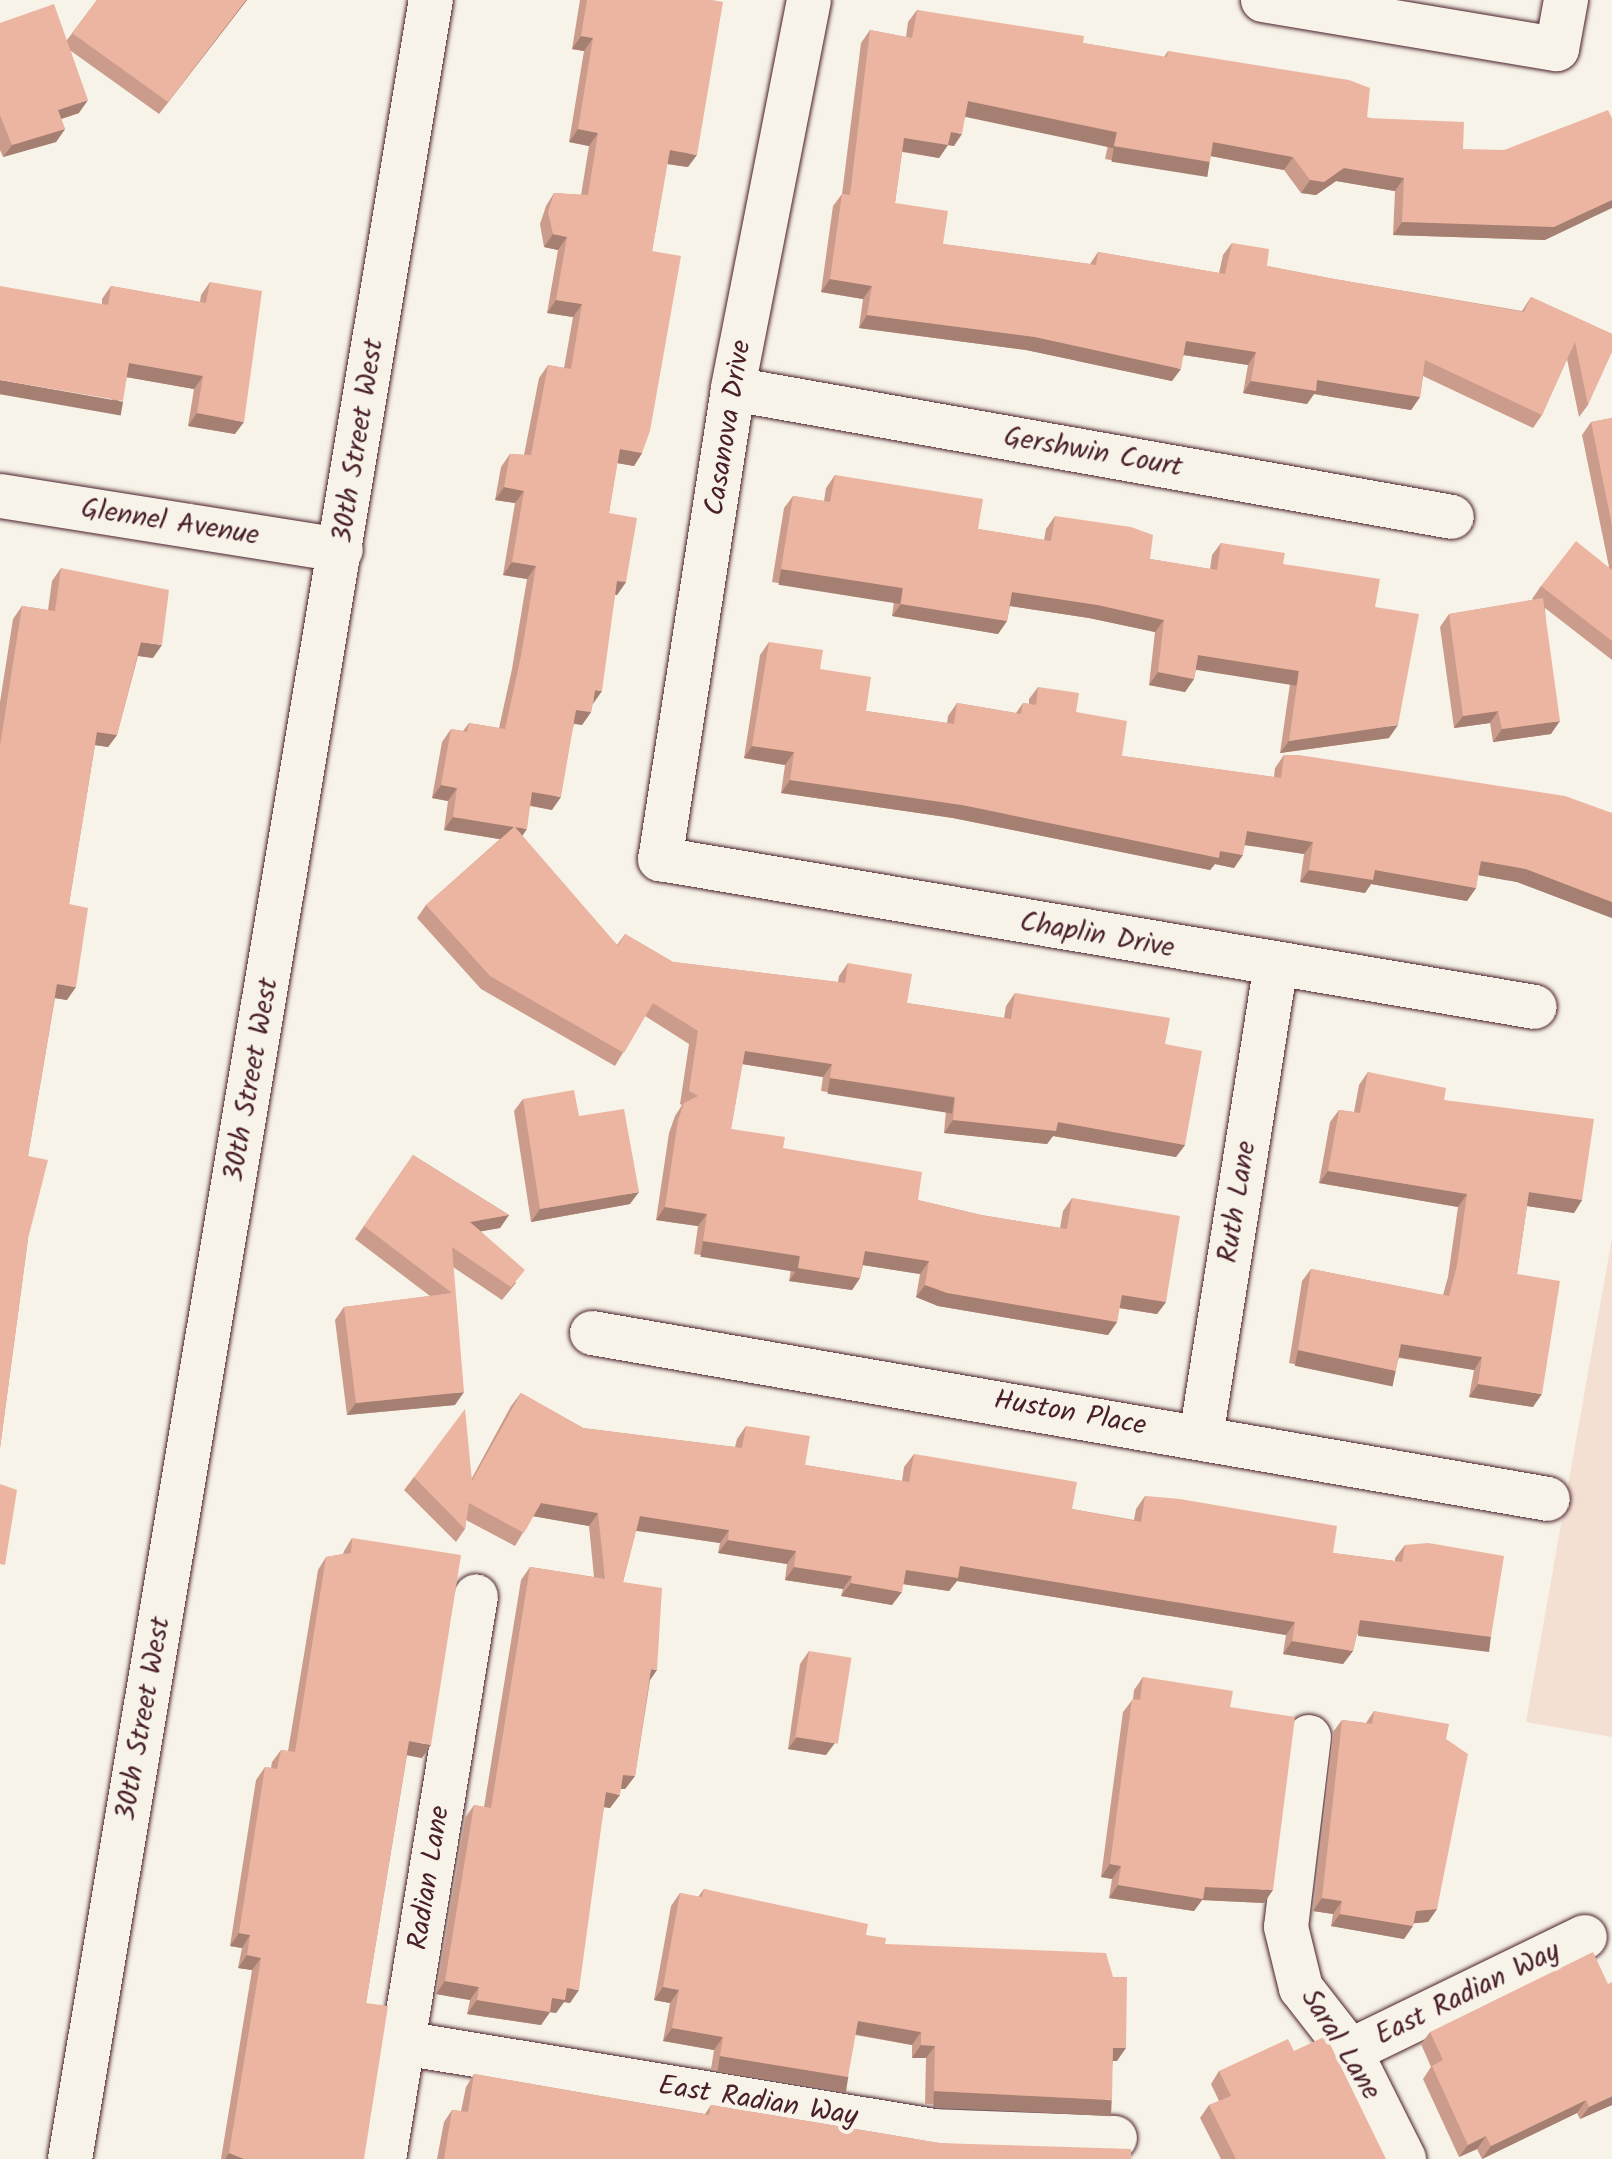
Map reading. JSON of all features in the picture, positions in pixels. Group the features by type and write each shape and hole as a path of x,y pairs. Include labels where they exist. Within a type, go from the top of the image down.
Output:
{"street":[{"name":"30th Street West","path":"70,2159 431,0"},
{"name":"Casanova Drive","path":"660,859 733,389 809,0"},
{"path":"1263,0 1557,49 1566,0"},
{"name":"Gershwin Court","path":"733,389 1452,517"},
{"name":"Glennel Avenue","path":"0,496 341,550"},
{"name":"Chaplin Drive","path":"660,859 1275,968 1535,1007"},
{"name":"Ruth Lane","path":"1201,1437 1275,968"},
{"name":"Huston Place","path":"592,1333 1548,1499"},
{"name":"Radian Lane","path":"384,2159 476,1596"},
{"name":"Saral Lane","path":"1309,1737 1286,1927 1301,1988 1350,2051 1404,2159"},
{"name":"East Radian Way","path":"1350,2051 1585,1937"},
{"name":"East Radian Way","path":"403,2043 934,2131 1115,2138"}],"shaded area":[{"path":"1612,1238 1612,1737 1526,1722"}],"building":[{"path":"97,0 246,0 168,102 72,33"},
{"path":"587,0 723,2 697,155 670,150 652,251 681,256 650,431 642,453 620,449 609,513 637,518 626,582 617,581 602,691 595,690 591,712 576,710 561,797 532,792 527,829 515,827 618,946 625,934 673,962 845,983 848,963 912,974 907,1003 1011,1019 1015,993 1170,1018 1165,1044 1202,1051 1185,1145 1058,1122 1056,1131 953,1120 955,1097 830,1078 832,1064 745,1051 731,1129 785,1137 783,1148 922,1172 918,1200 981,1215 1067,1229 1072,1198 1180,1216 1166,1302 1122,1295 1117,1322 947,1293 925,1285 929,1261 865,1251 860,1278 798,1268 800,1256 703,1241 707,1214 665,1207 678,1120 684,1103 698,1096 689,1091 698,1031 653,1003 624,1053 490,976 426,905 514,827 453,817 457,788 441,785 451,729 467,732 469,723 505,729 521,656 536,566 512,562 524,491 504,487 510,454 531,455 548,365 571,369 582,304 556,300 567,237 553,234 548,212 554,193 588,195 598,133 578,129 593,38 581,36"},
{"path":"54,4 88,100 58,110 65,129 12,145 0,115 0,23"},
{"path":"917,10 1084,36 1083,43 1167,57 1168,51 1349,80 1370,88 1367,118 1464,122 1463,149 1504,150 1608,110 1612,118 1612,200 1554,227 1402,222 1404,178 1344,168 1324,182 1310,180 1293,157 1213,142 1210,162 1114,146 1117,132 968,101 962,134 951,132 948,145 904,138 895,203 948,211 943,244 1096,265 1098,252 1225,274 1232,243 1269,249 1267,266 1334,279 1524,312 1531,297 1612,334 1612,352 1588,405 1575,342 1542,415 1425,360 1420,397 1317,380 1316,391 1251,381 1256,352 1186,341 1181,369 1035,337 867,315 872,286 830,279 842,194 850,195 870,30 912,38"},
{"path":"210,282 262,291 244,422 197,413 203,376 129,363 123,401 0,380 0,286 108,305 111,286 206,303"},
{"path":"1612,418 1612,525 1591,422"},
{"path":"835,475 983,499 978,529 1051,541 1055,516 1131,527 1153,535 1150,559 1217,570 1221,543 1285,553 1283,564 1380,579 1375,607 1419,614 1398,725 1289,741 1299,671 1198,655 1194,679 1158,672 1164,620 1098,605 1012,592 1007,621 901,604 903,588 781,569 793,496 830,502"},
{"path":"1576,541 1612,570 1612,641 1541,586"},
{"path":"61,568 169,590 162,645 141,642 117,735 97,732 69,904 88,908 76,987 57,984 28,1156 48,1160 28,1239 0,1448 0,746 22,606 55,611"},
{"path":"1543,598 1560,721 1502,729 1498,711 1463,716 1449,614"},
{"path":"769,642 823,650 820,669 871,677 866,711 954,724 957,703 1021,714 1023,703 1036,705 1038,687 1079,693 1076,712 1127,721 1122,756 1281,778 1284,755 1299,755 1565,796 1612,813 1612,902 1526,869 1481,861 1476,888 1375,870 1373,880 1309,870 1313,842 1247,831 1243,855 1220,851 1219,858 962,805 790,780 794,752 752,746"},
{"path":"1368,1072 1446,1088 1444,1100 1594,1119 1582,1200 1529,1192 1517,1274 1560,1281 1542,1394 1478,1384 1482,1357 1401,1344 1396,1371 1298,1350 1311,1269 1449,1296 1457,1265 1467,1194 1328,1171 1339,1110 1360,1113"},
{"path":"574,1090 579,1116 624,1109 639,1192 540,1209 523,1099"},
{"path":"413,1155 509,1215 470,1222 525,1270 511,1287 452,1247 464,1392 356,1403 344,1307 452,1293 364,1226"},
{"path":"521,1393 583,1428 742,1448 746,1426 810,1436 805,1465 909,1482 914,1454 1077,1482 1072,1509 1141,1522 1145,1496 1180,1499 1337,1526 1333,1553 1402,1562 1405,1545 1428,1543 1504,1556 1491,1637 1360,1620 1353,1651 1292,1641 1295,1622 960,1566 958,1578 906,1570 902,1592 851,1583 852,1576 794,1567 796,1551 728,1540 729,1530 640,1516 623,1582 662,1588 657,1670 651,1669 635,1776 623,1775 620,1795 606,1792 579,1990 567,1988 565,2000 552,1998 550,2012 477,2000 479,1987 445,1981 474,1805 491,1808 530,1567 605,1579 598,1513 541,1503 524,1533 469,1503 465,1529 414,1477 465,1409 472,1481"},
{"path":"0,1484 17,1490 5,1565 0,1564"},
{"path":"352,1538 461,1555 431,1745 409,1741 366,2003 388,2006 364,2159 244,2159 229,2153 261,1958 247,1955 250,1935 239,1933 265,1767 277,1769 281,1750 295,1752 326,1557 351,1553"},
{"path":"809,1651 851,1658 838,1744 795,1737"},
{"path":"1143,1677 1233,1691 1230,1707 1295,1717 1273,1890 1205,1887 1203,1899 1118,1885 1121,1866 1110,1864 1132,1699 1140,1700"},
{"path":"1374,1711 1449,1724 1446,1739 1468,1754 1437,1909 1416,1911 1413,1926 1340,1914 1342,1901 1322,1898 1342,1720 1372,1724"},
{"path":"704,1889 868,1924 866,1935 886,1938 885,1944 1106,1953 1113,1977 1127,1977 1126,2048 1113,2048 1112,2100 934,2091 935,2046 921,2045 921,2032 858,2021 848,2077 720,2056 723,2037 672,2028 679,1990 663,1987 680,1893 702,1897"},
{"path":"1593,1952 1608,1984 1612,1982 1612,2096 1589,2107 1586,2100 1491,2146 1486,2136 1468,2145 1432,2066 1443,2060 1430,2032"},
{"path":"1326,2036 1386,2159 1236,2159 1209,2105 1231,2096 1219,2071 1288,2039 1294,2051"},
{"path":"474,2074 709,2115 711,2105 939,2143 1131,2149 1131,2159 444,2159 452,2110 468,2112"}]}
